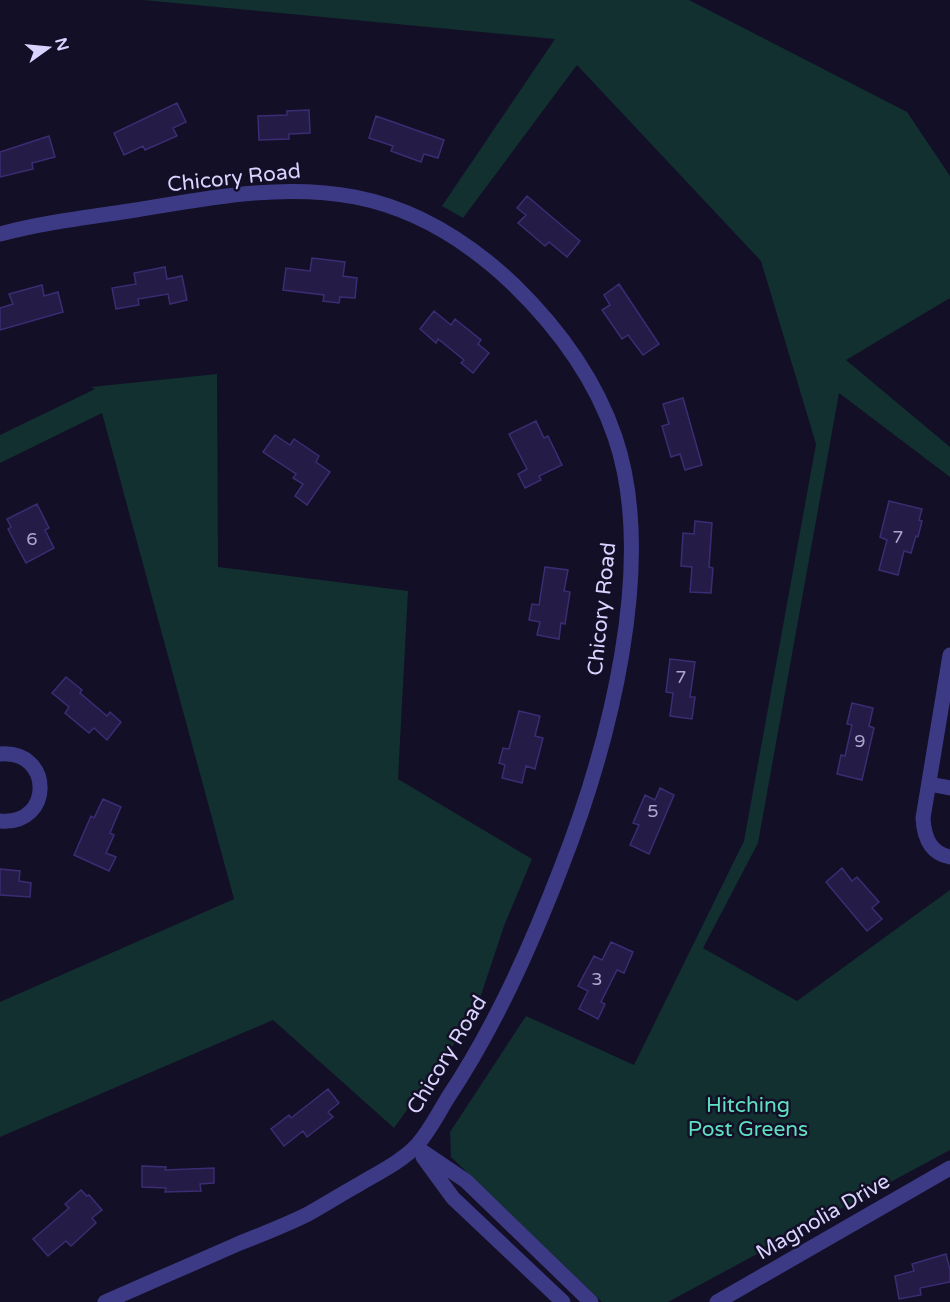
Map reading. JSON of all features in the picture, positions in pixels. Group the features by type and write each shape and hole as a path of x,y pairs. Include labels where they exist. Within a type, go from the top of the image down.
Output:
{"street":[{"name":"Chicory Road","path":"0,234 39,225 269,191 311,191 389,205 425,220 463,241 536,306 568,345 594,390 615,438 627,485 632,538 630,591 601,751 572,841 550,897 501,1009 464,1073 416,1147 381,1171 305,1215 105,1302"},
{"path":"950,655 923,819 923,830 927,841 935,850 950,857"},
{"path":"0,754 15,754 28,762 38,774 41,789 36,805 24,817 0,821"},
{"path":"929,784 950,788"},
{"name":"Chicory Road","path":"416,1147 453,1198 562,1302"},
{"name":"Chicory Road","path":"416,1147 466,1181 591,1302"},
{"name":"Magnolia Drive","path":"717,1302 950,1168"}],"green space":[{"name":"Hitching Post Greens","path":"143,0 689,0 907,112 950,176 950,298 846,360 950,447 950,477 839,393 758,843 703,948 797,1001 950,890 950,1150 668,1302 602,1302 451,1157 450,1132 526,1016 634,1065 744,841 816,444 761,261 577,65 463,218 442,206 555,39"},
{"path":"217,374 218,567 408,591 398,779 532,859 504,926 474,1016 394,1128 273,1020 0,1137 0,1002 234,899 102,413 0,463 0,435 95,389 91,387"}],"building":[{"path":"177,103 186,122 173,128 177,136 145,150 143,146 124,155 114,133"},
{"path":"309,110 310,133 289,134 289,139 259,140 258,116 287,115 287,111"},
{"path":"376,116 444,140 438,158 424,154 421,162 391,151 393,146 369,138"},
{"path":"49,136 55,157 32,163 33,169 0,177 0,152"},
{"path":"527,196 580,241 567,257 549,242 545,246 518,223 526,215 517,208"},
{"path":"312,258 345,262 343,276 357,278 355,298 340,297 339,303 323,301 324,295 283,290 286,268 310,271"},
{"path":"165,267 167,279 182,276 187,300 170,304 168,294 138,299 139,305 116,309 112,288 136,284 134,273"},
{"path":"619,284 659,344 643,355 628,335 622,339 602,310 610,305 604,295"},
{"path":"42,285 44,296 58,292 63,312 0,330 0,308 13,304 9,294"},
{"path":"434,311 451,325 455,319 481,340 478,344 489,353 473,373 461,363 464,360 438,339 436,343 420,329"},
{"path":"683,398 702,465 685,470 680,454 671,457 662,426 669,424 663,404"},
{"path":"536,421 544,438 548,436 562,465 539,476 541,480 525,488 518,474 527,469 509,434"},
{"path":"275,435 290,445 294,439 319,456 316,462 330,472 307,505 295,496 303,484 293,478 296,474 263,452"},
{"path":"889,501 922,509 918,537 916,536 911,553 904,551 898,575 879,570 887,540 880,537"},
{"path":"37,504 49,528 45,530 54,548 26,563 8,529 11,527 7,519"},
{"path":"695,521 712,523 709,567 713,568 711,593 690,592 692,567 681,566 683,533 694,534"},
{"path":"545,567 568,570 564,591 570,592 565,624 561,623 559,639 537,635 540,622 529,620 532,604 539,605"},
{"path":"670,659 695,662 690,697 695,697 692,719 670,716 673,693 666,692"},
{"path":"66,677 82,690 80,693 107,716 110,712 121,722 107,740 94,728 89,733 65,713 69,707 52,693"},
{"path":"852,703 873,708 869,726 874,728 862,780 837,774 841,755 845,756 852,725 847,724"},
{"path":"519,711 540,716 535,736 543,738 535,769 526,766 522,783 502,778 505,765 499,763 503,748 509,749"},
{"path":"660,788 674,795 649,854 630,845 639,825 633,823 645,795 655,800"},
{"path":"103,799 121,807 110,833 114,835 106,853 116,857 109,871 74,855 91,816 94,818"},
{"path":"842,868 852,881 857,877 879,902 872,908 882,919 867,931 826,882"},
{"path":"0,869 20,871 19,881 31,883 30,897 0,895"},
{"path":"611,942 633,952 624,973 617,970 601,1002 605,1004 598,1019 579,1009 588,991 578,986 594,956 602,960"},
{"path":"328,1089 339,1103 328,1112 333,1117 307,1137 303,1131 284,1146 271,1129 289,1115 291,1118"},
{"path":"142,1166 166,1167 165,1170 214,1168 214,1183 200,1184 201,1191 165,1192 166,1188 142,1187"},
{"path":"81,1190 87,1196 89,1195 102,1210 92,1218 96,1223 71,1246 66,1241 48,1256 33,1239 69,1208 65,1204"},
{"path":"946,1254 950,1282 920,1288 921,1295 899,1299 895,1276 914,1271 912,1264"}]}
